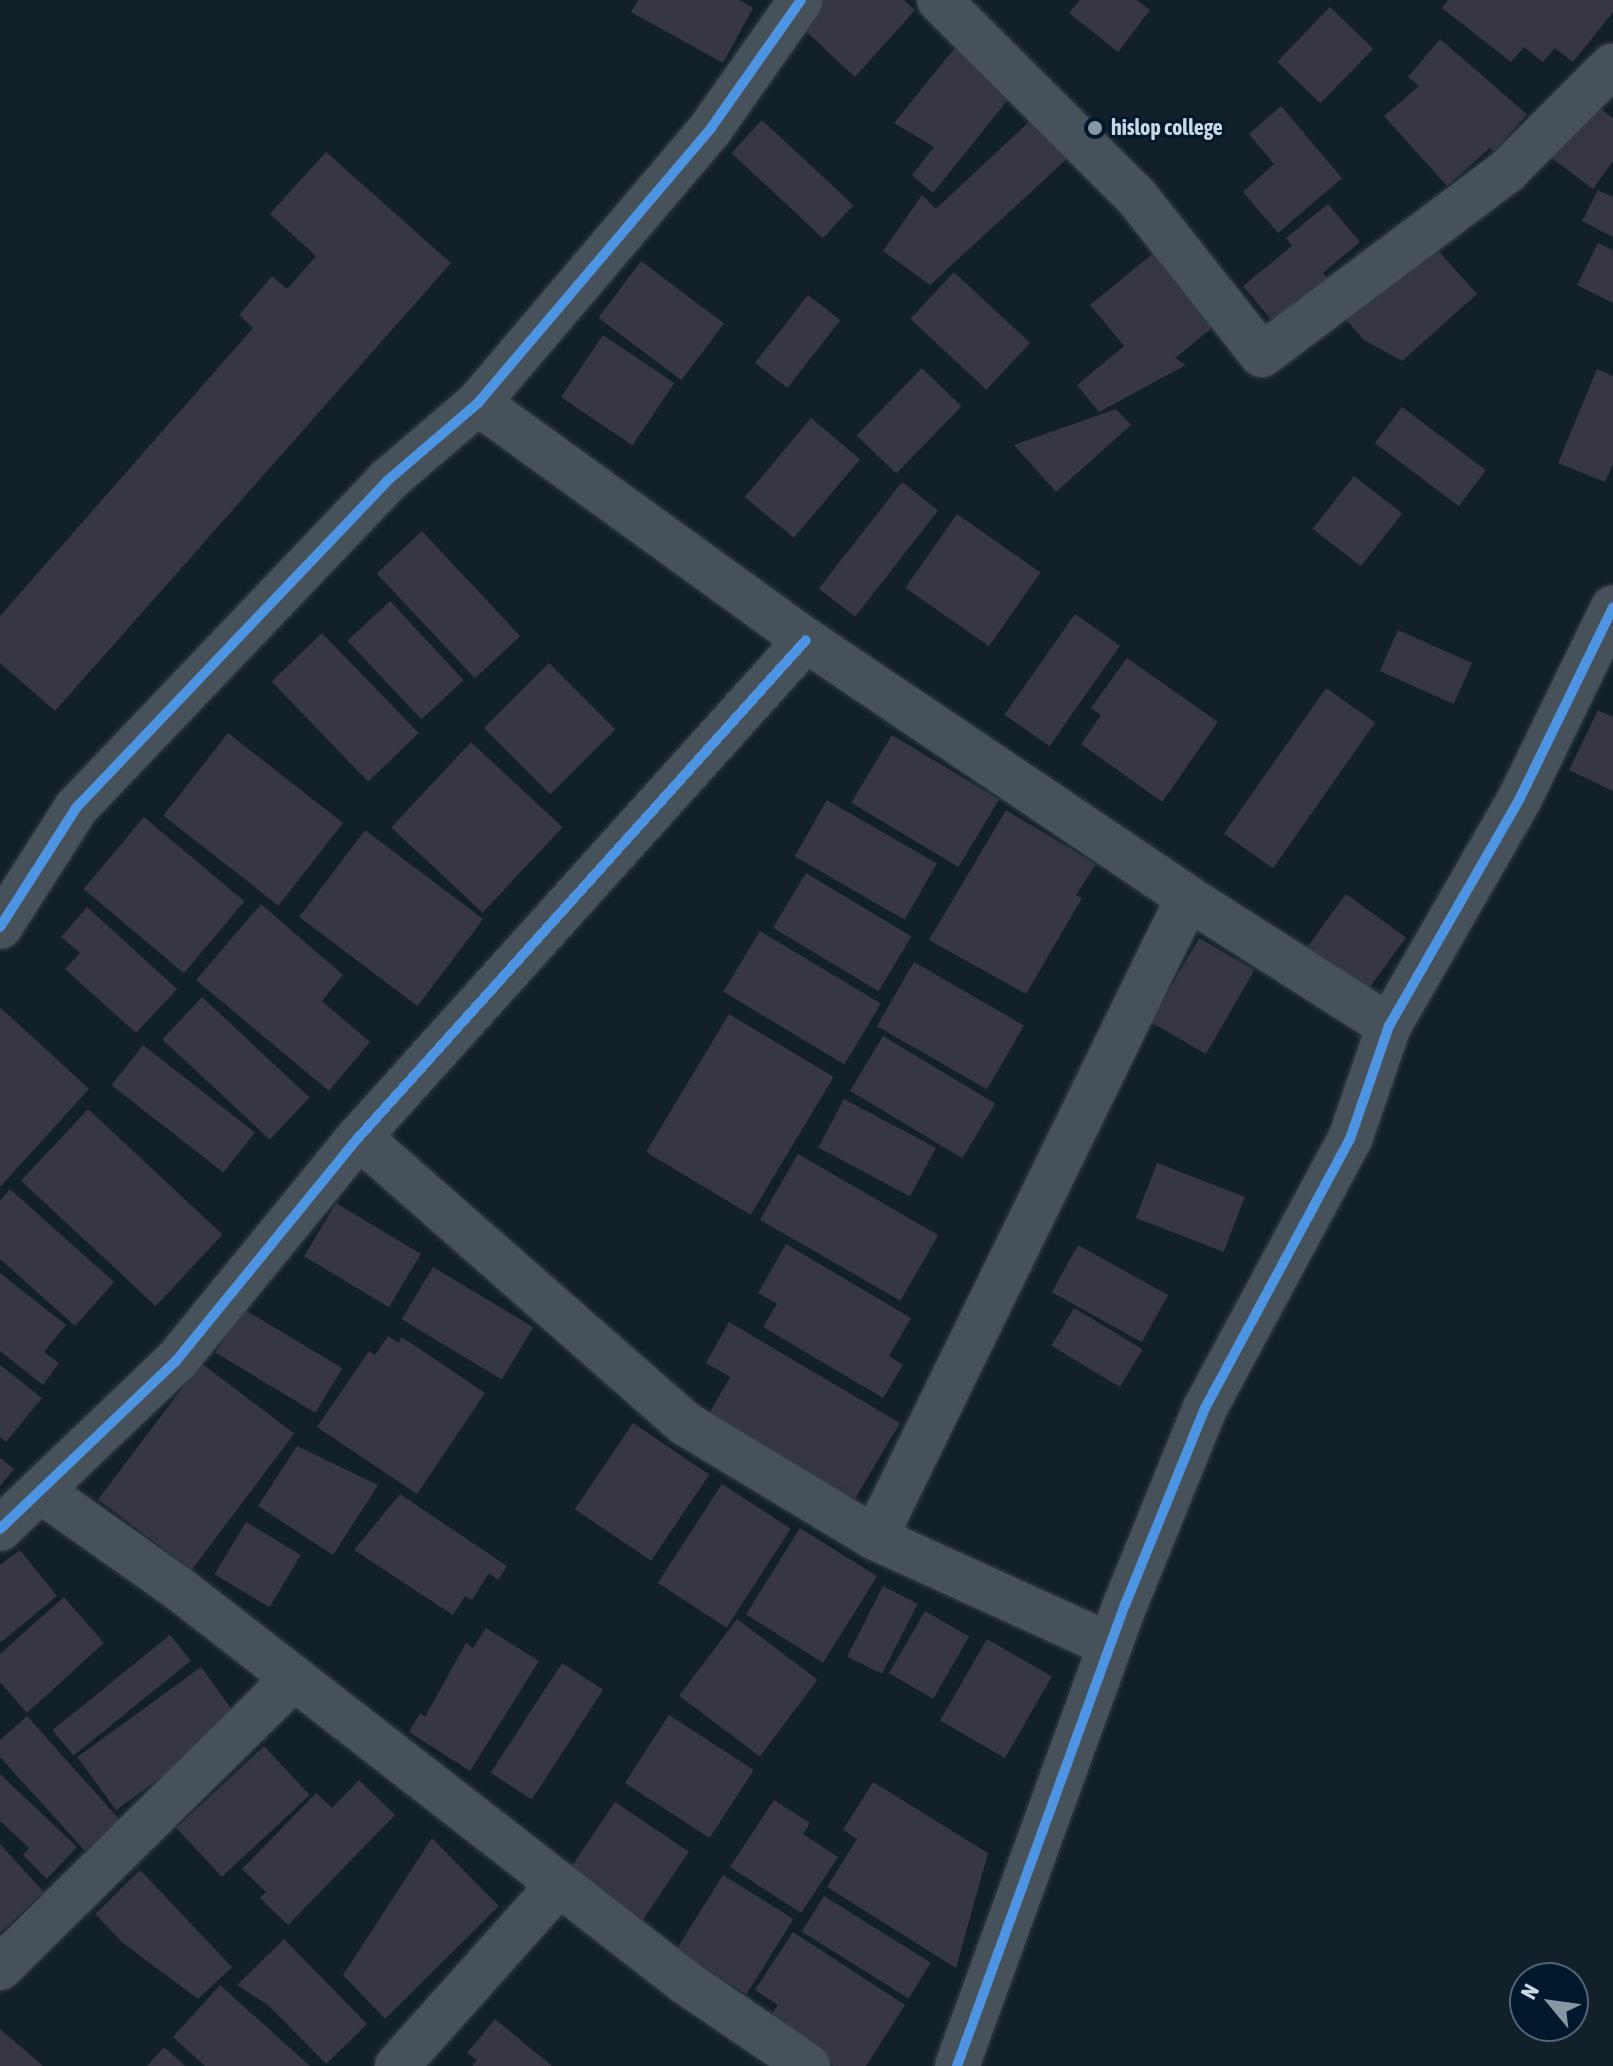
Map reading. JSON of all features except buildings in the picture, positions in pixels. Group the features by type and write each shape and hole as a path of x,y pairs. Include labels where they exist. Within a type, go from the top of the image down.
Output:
{"street":[{"path":"0,927 76,808 387,481 478,403 711,128 801,0"},
{"path":"939,0 1135,195 1262,355 1508,170 1613,65"},
{"path":"478,403 806,640 1188,898 1389,1026"},
{"path":"957,2066 1110,1645 1204,1410 1350,1139 1389,1026 1520,798 1613,607"},
{"path":"0,1529 176,1361 359,1137 806,640"},
{"path":"875,1538 1188,898"},
{"path":"359,1137 686,1424 875,1538 1110,1645"},
{"path":"42,1492 294,1678 685,1982 808,2066"},
{"path":"0,1968 294,1678"},
{"path":"397,2066 559,1884"}],"cycle path":[{"path":"0,927 76,808 387,481 478,403 711,128 801,0"},
{"path":"957,2066 1125,1605 1204,1410 1350,1139 1389,1026 1520,798 1613,607"},
{"path":"0,1529 176,1361 359,1137 806,640"}],"place":[{"name":"hislop college","path":"1095,128"}]}
